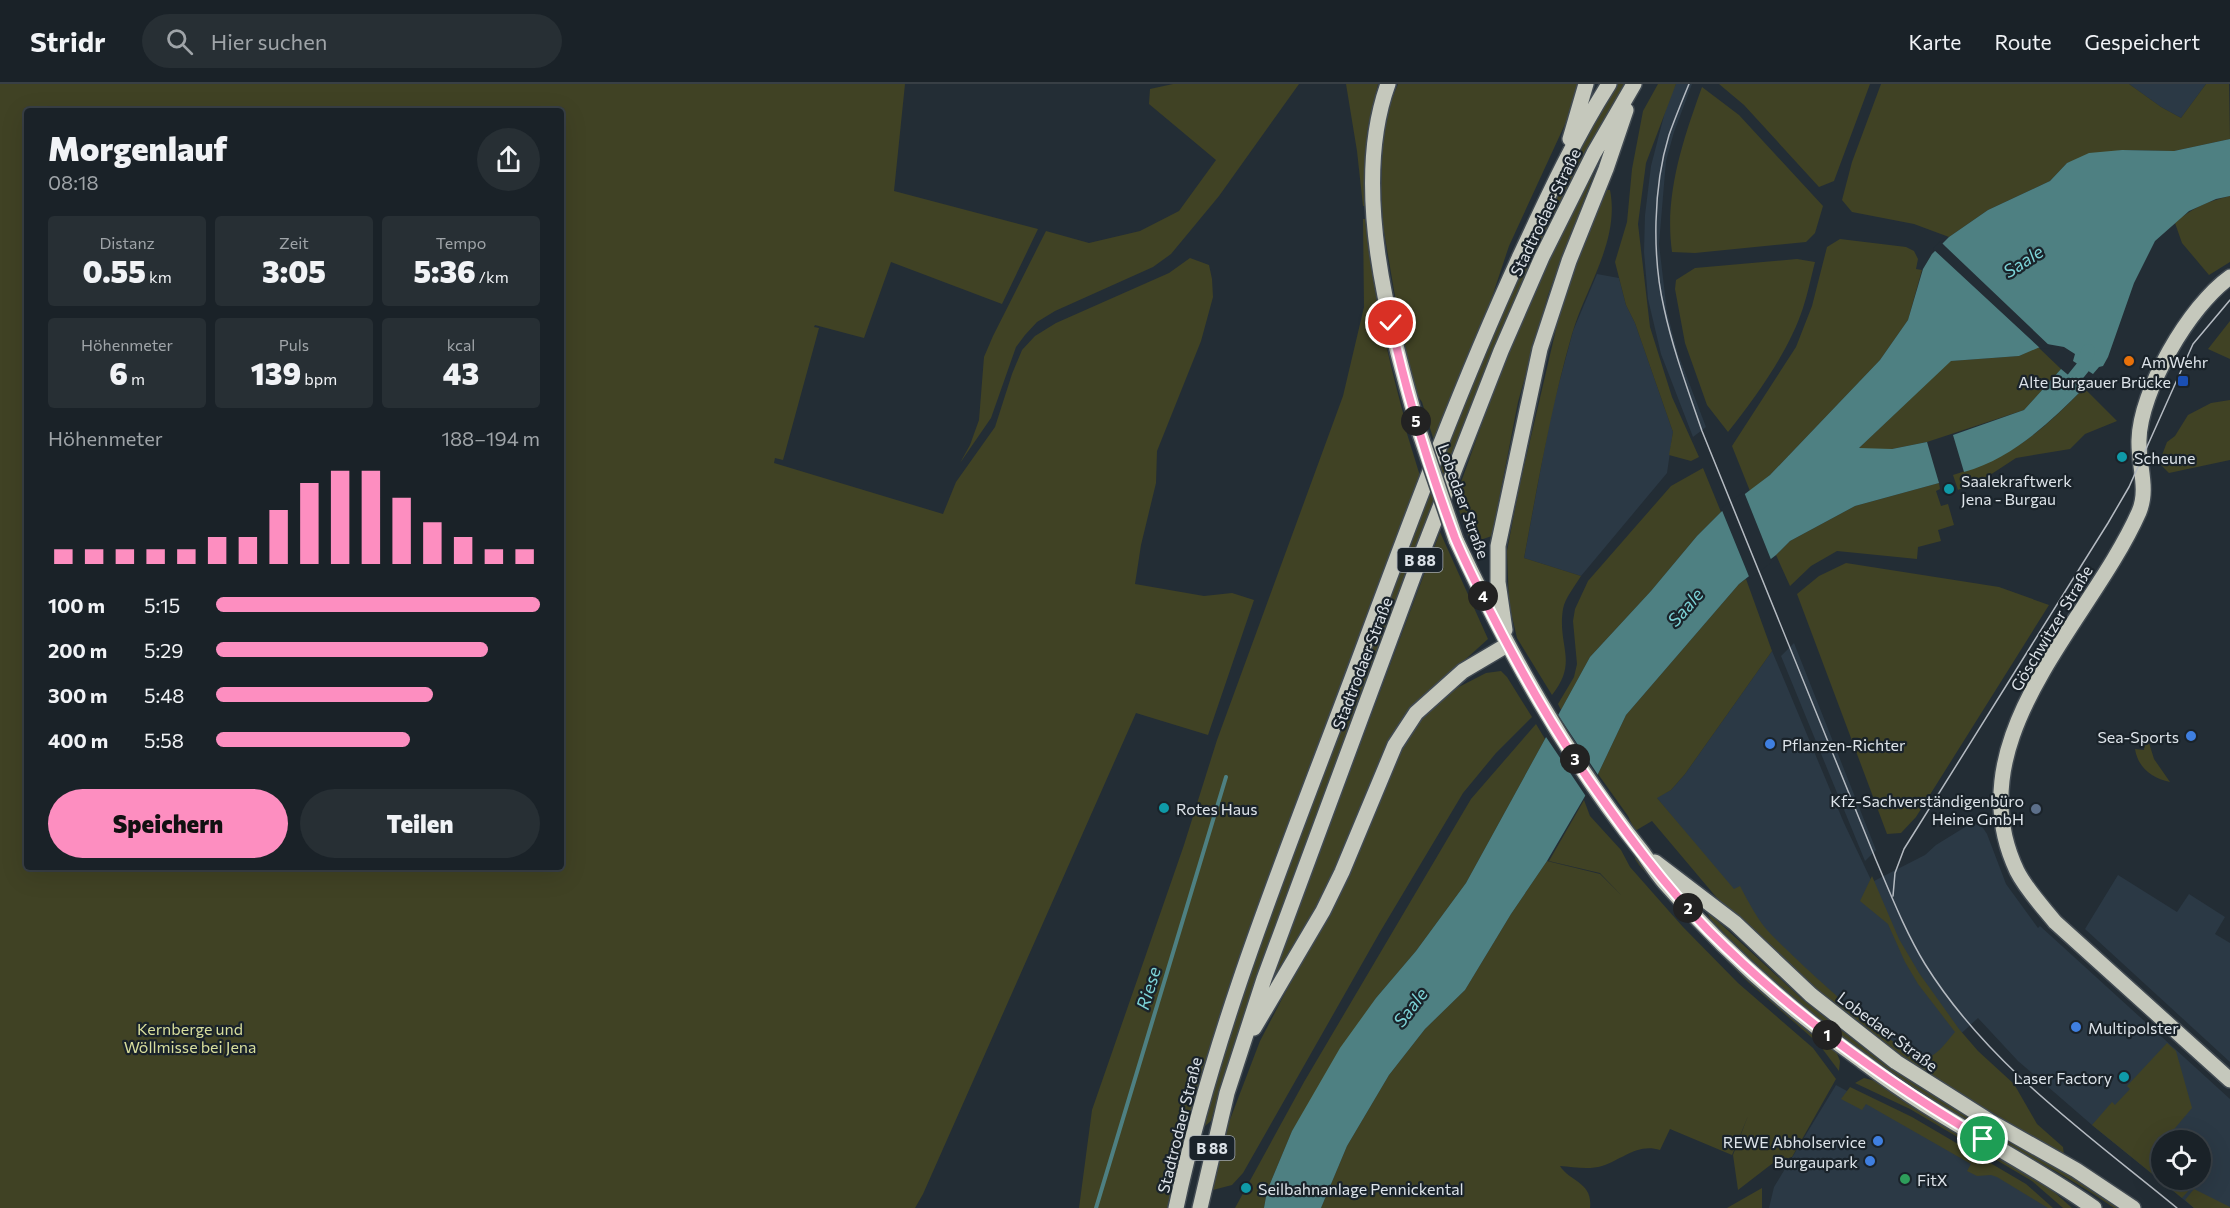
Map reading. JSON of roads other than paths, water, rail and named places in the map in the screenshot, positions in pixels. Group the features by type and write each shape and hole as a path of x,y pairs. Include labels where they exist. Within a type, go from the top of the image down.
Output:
{"main road":[{"name":"Lobedaer Straße","path":"1388,84 1376,134 1373,210 1391,323 1419,431 1456,540 1530,688 1570,752 1663,881 1708,930 1803,1017 1924,1104 2025,1162 2094,1208"},
{"path":"1560,171 1586,84"},
{"name":"Stadtrodaer Straße","path":"1176,1208 1190,1146 1226,1022 1409,522 1504,291 1560,171 1609,84"},
{"path":"1240,1051 1323,911 1342,872 1395,745 1416,713 1463,671 1507,645 1498,582 1498,546 1540,349 1569,261 1606,169 1635,84"},
{"name":"Stadtrodaer Straße","path":"1200,1208 1212,1150 1240,1051 1264,978 1501,351 1542,257 1581,177 1635,84"},
{"name":"Göschwitzer Straße","path":"2230,278 2199,307 2178,335 2143,410 2139,440 2143,498 2139,511 2114,558 2039,678 2014,730 2005,763 2000,803 2002,826 2017,872 2055,921 2230,1080"},
{"name":"Lobedaer Straße","path":"1643,853 1734,923 1811,995 1896,1062 1982,1116 2085,1176 2133,1208"}],"water":[{"name":"Saale","path":"2230,139 2230,196 2216,199 2189,211 2155,241 2134,283 2103,366 2093,374 2073,361 2075,354 2064,347 2047,344 2019,356 1951,361 1859,448 1892,449 1927,442 1939,483 1855,506 1790,541 1739,584 1626,715 1598,774 1547,861 1511,914 1465,990 1425,1029 1389,1075 1347,1146 1321,1208 1264,1208 1267,1191 1292,1131 1340,1048 1466,883 1590,657 1651,591 1697,536 1721,512 1770,475 1880,360 1908,320 1923,269 1932,254 1949,237 1988,210 2050,181 2067,163 2089,153 2122,150 2174,151"},
{"path":"2061,369 2084,388 2029,438 1999,458 1964,472 1953,435 2024,410"}],"waterway":[{"path":"2062,393 2083,367 2088,351"},
{"name":"Riese","path":"1096,1208 1226,777"}],"tram line":[{"path":"1689,84 1669,135 1657,199 1657,266 1668,324 1702,431 1893,900 1925,964 1978,1034 2040,1096 2177,1208"},
{"path":"1893,896 1895,873 1904,849 2129,487 2193,344 2230,300"}],"place":[{"name":"Am Wehr","path":"2129,361"},
{"name":"Alte Burgauer Brücke","path":"2183,381"},
{"name":"Scheune","path":"2122,457"},
{"name":"Saalekraftwerk Jena - Burgau","path":"1949,489"},
{"name":"Sea-Sports","path":"2191,736"},
{"name":"Pflanzen-Richter","path":"1770,744"},
{"name":"Rotes Haus","path":"1164,808"},
{"name":"Kfz-Sachverständigenbüro Heine GmbH","path":"2036,809"},
{"name":"Multipolster","path":"2076,1027"},
{"name":"Laser Factory","path":"2124,1077"},
{"name":"REWE Abholservice","path":"1878,1141"},
{"name":"Burgaupark","path":"1870,1161"},
{"name":"FitX","path":"1905,1179"},
{"name":"Seilbahnanlage Pennickental","path":"1246,1188"}],"park label":[{"name":"Kernberge und Wöllmisse bei Jena","path":"190,1037"}]}
